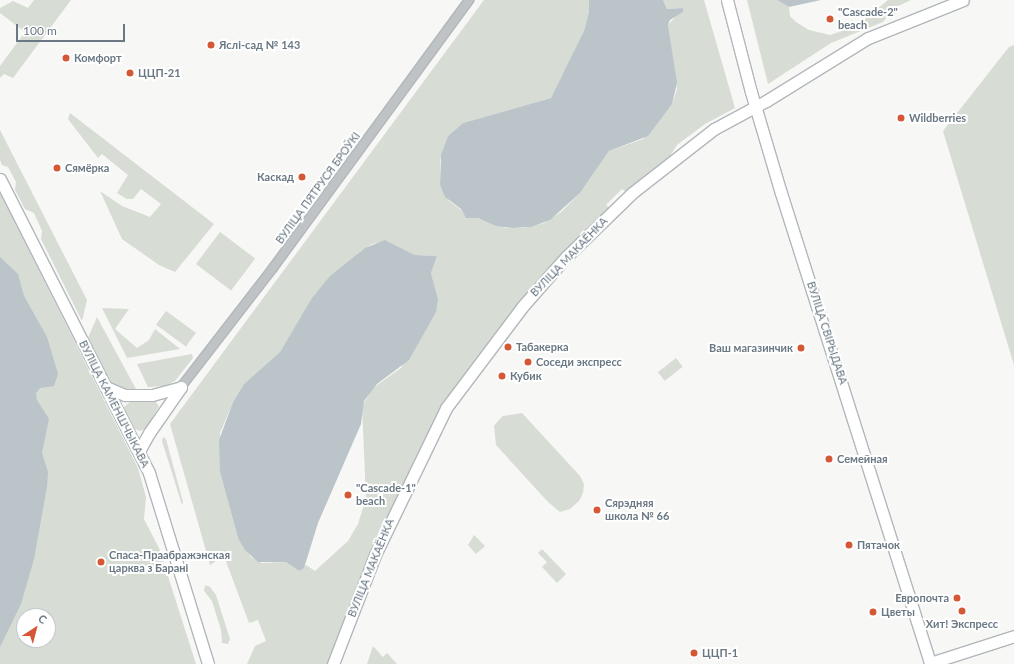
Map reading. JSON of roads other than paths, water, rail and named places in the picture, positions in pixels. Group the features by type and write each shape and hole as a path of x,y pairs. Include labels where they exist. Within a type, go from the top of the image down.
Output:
{"street":[{"name":"ВУЛІЦА ПЯТРУСЯ БРОЎКІ","path":"182,387 273,268 469,0"},
{"name":"ВУЛІЦА СВІРЫДАВА","path":"727,0 756,107 930,663"},
{"name":"ВУЛІЦА МАКАЁНКА","path":"333,664 375,555 400,499 446,408 492,346 566,257 632,193 714,129 739,113 756,107 868,38 963,0"},
{"name":"ВУЛІЦА КАМЕНШЧЫКАВА","path":"0,179 119,414 140,451 149,473 208,664"},
{"path":"106,387 125,395 152,395 182,387"},
{"path":"140,451 149,433 182,387"},
{"path":"119,414 123,402 136,395"},
{"path":"152,395 162,403 163,414"},
{"path":"129,432 142,436 149,433"},
{"path":"930,663 1014,636"}],"place":[{"name":"\"Cascade-2\" beach","path":"830,19"},
{"name":"Яслі-сад № 143","path":"211,45"},
{"name":"Комфорт","path":"66,58"},
{"name":"ЦЦП-21","path":"130,73"},
{"name":"Wildberries","path":"901,118"},
{"name":"Сямёрка","path":"57,168"},
{"name":"Каскад","path":"302,177"},
{"name":"Табакерка","path":"508,347"},
{"name":"Ваш магазинчик","path":"801,348"},
{"name":"Соседи экспресс","path":"528,362"},
{"name":"Кубик","path":"502,376"},
{"name":"Семейная","path":"829,459"},
{"name":"\"Cascade-1\" beach","path":"348,495"},
{"name":"Сярэдняя школа № 66","path":"597,510"},
{"name":"Пятачок","path":"849,545"},
{"name":"Спаса-Праабражэнская царква з Барані","path":"101,562"},
{"name":"Европочта","path":"957,598"},
{"name":"Хит! Экспресс","path":"962,611"},
{"name":"Цветы","path":"873,612"},
{"name":"ЦЦП-1","path":"694,653"}]}
